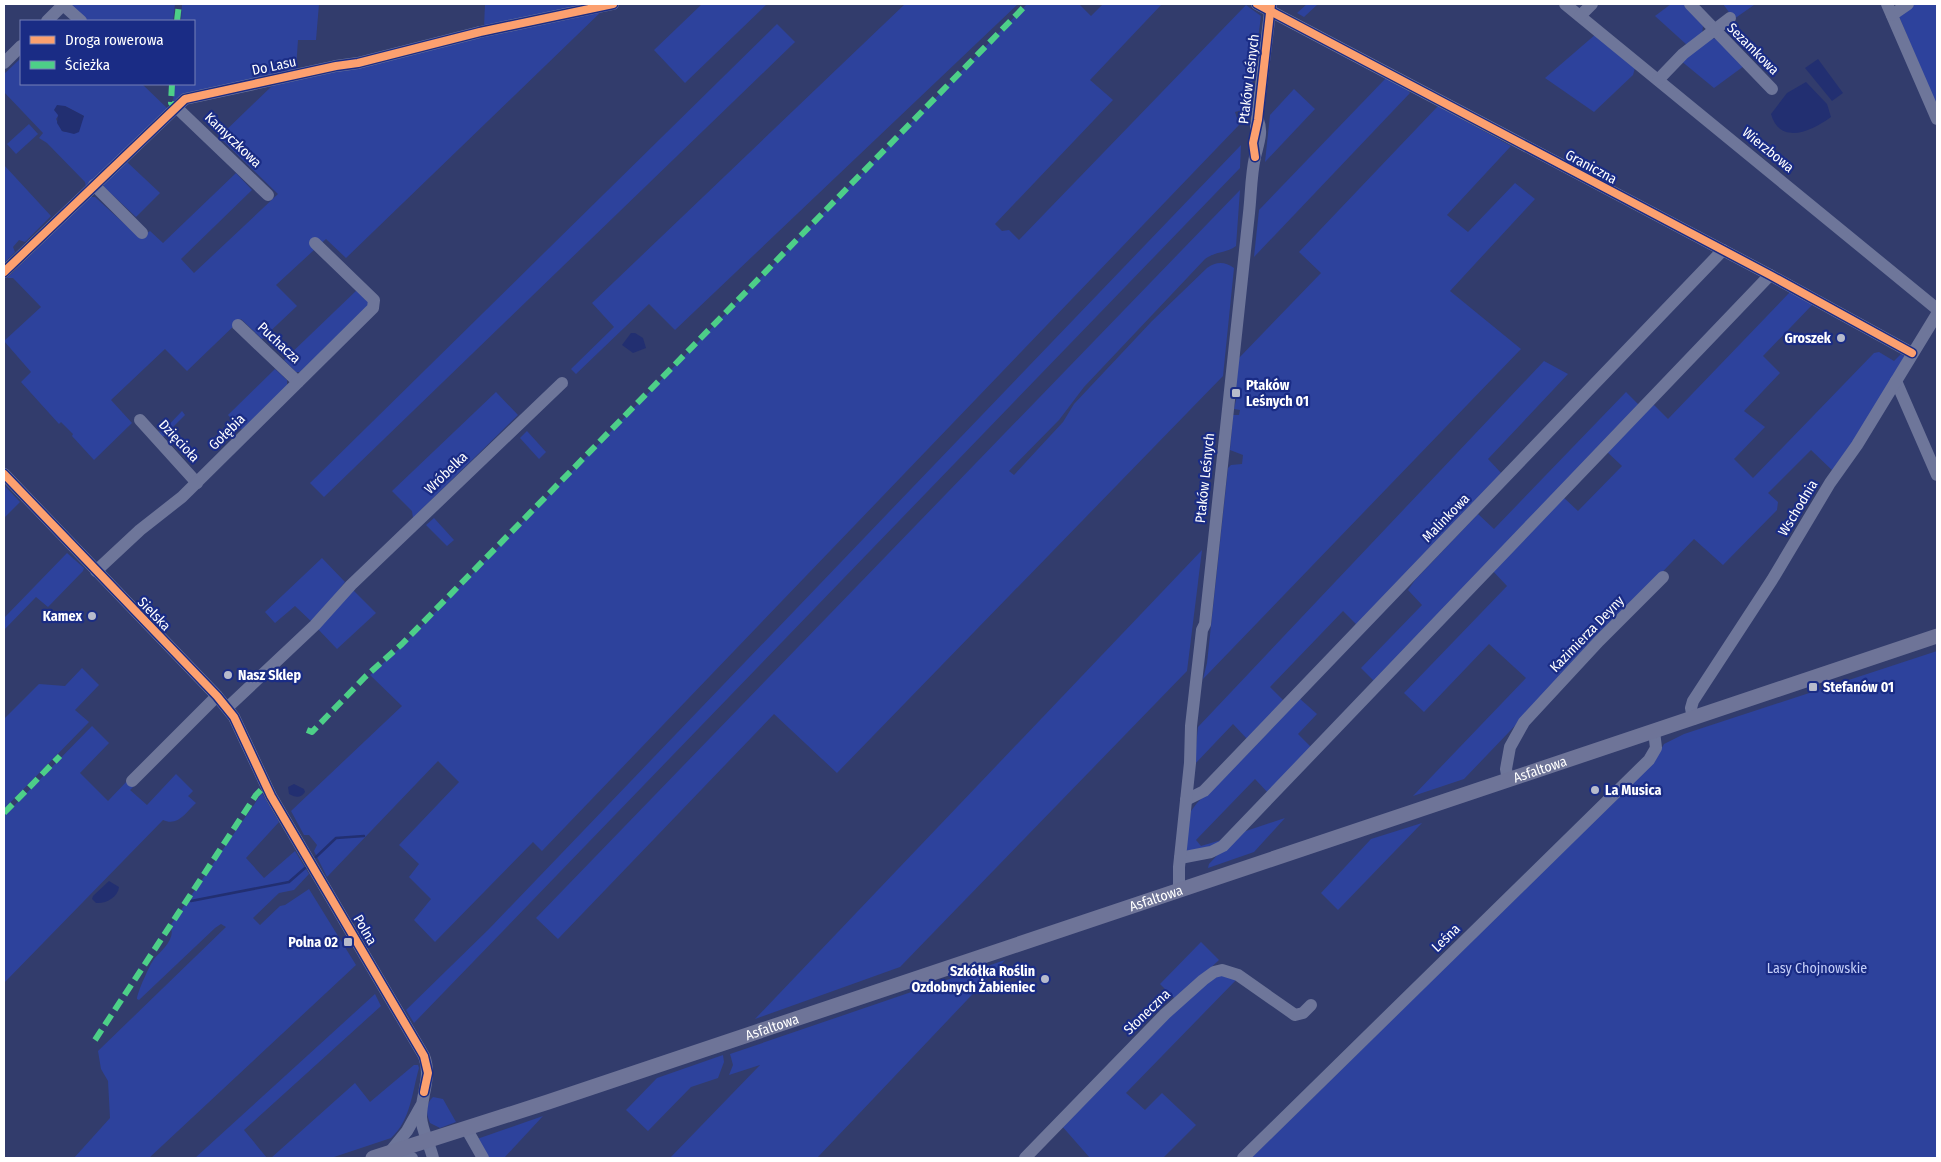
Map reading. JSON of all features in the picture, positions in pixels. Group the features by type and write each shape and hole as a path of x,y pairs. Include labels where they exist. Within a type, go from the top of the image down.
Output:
{"main road":[{"name":"Asfaltowa","path":"373,1158 1508,781 1937,636"}],"street":[{"path":"47,20 62,4 80,20"},
{"name":"Do Lasu","path":"4,272 176,107 192,96 358,63 480,32 613,4"},
{"name":"Graniczna","path":"1257,4 1271,7 1770,275 1912,354"},
{"name":"Wierzbowa","path":"1565,4 1937,309"},
{"path":"1580,16 1592,4"},
{"name":"Sezamkowa","path":"1690,4 1772,89"},
{"path":"1908,4 1889,9 1937,119"},
{"name":"Ptaków Leśnych","path":"1179,890 1191,726 1197,682 1201,677 1206,654 1208,628 1205,624 1238,332 1255,157 1260,130 1258,120 1271,7"},
{"name":"Sezamkowa","path":"1658,80 1683,54 1730,18"},
{"path":"4,63 20,47"},
{"name":"Kamyczkowa","path":"176,107 268,195"},
{"path":"94,185 142,233"},
{"name":"Gołębia","path":"96,571 140,530 169,508 197,482 373,308 374,300 315,243"},
{"name":"Malinkowa","path":"1186,800 1204,791 1723,250"},
{"path":"1180,858 1211,852 1223,846 1770,275"},
{"name":"Wschodnia","path":"1693,719 1691,708 1693,701 1772,580 1937,314"},
{"name":"Puchacza","path":"238,325 298,382"},
{"path":"1896,381 1937,475"},
{"name":"Wróbelka","path":"227,708 315,625 351,584 562,383"},
{"name":"Dzięcioła","path":"140,420 197,482"},
{"name":"Sielska","path":"4,474 217,696 227,708 246,739 266,785"},
{"name":"Kazimierza Deyny","path":"1508,781 1506,769 1510,746 1524,722 1663,577"},
{"path":"132,781 217,696"},
{"name":"Leśna","path":"1243,1158 1649,760 1656,748 1654,731"},
{"name":"Polna","path":"266,785 424,1056 428,1073 421,1106 421,1119 433,1158"},
{"name":"Słoneczna","path":"1025,1158 1164,1014 1214,972 1227,971 1238,975 1295,1014 1303,1014 1311,1005"},
{"path":"412,1158 392,1152 421,1106"},
{"path":"466,1128 484,1158"}],"green space":[{"path":"69,4 175,4 173,20 86,20"},
{"path":"182,4 319,4 316,40 298,40 296,69 183,96 173,101 175,85 195,85 195,20 181,20"},
{"path":"485,4 591,4 484,27"},
{"path":"702,4 767,4 685,83 654,50"},
{"path":"905,4 1018,4 675,330 649,304 576,374 571,369 614,327 592,303"},
{"path":"1027,4 1079,4 1091,16 1103,4 1162,4 1090,80 1113,100 995,224 1002,231 1009,230 1019,240 1246,5 1261,16 1249,108 1235,112 1239,125 542,851 533,842 435,942 414,920 431,899 409,877 419,864 399,845 459,782 438,761 327,877 314,851 317,845 309,835 304,835 291,811 402,706 370,675 406,642"},
{"path":"1307,4 1318,4 1304,17 1297,13"},
{"path":"1671,4 1684,4 1703,26 1702,34 1687,45 1655,16"},
{"path":"1723,4 1753,4 1754,5 1734,19"},
{"path":"1913,4 1937,4 1937,107 1898,14"},
{"path":"605,8 346,258 326,239 276,285 297,306 262,339 241,319 187,371 165,349 111,400 132,423 94,460 72,436 73,434 61,422 59,424 21,382 31,372 4,341 41,307 13,278 7,278 90,197 95,197 140,238 150,231 163,243 236,173 252,190 181,259 194,273 278,194 219,137 273,85"},
{"path":"777,24 795,42 324,497 310,483"},
{"path":"1596,34 1635,68 1633,75 1594,112 1545,78"},
{"path":"1710,38 1718,39 1744,66 1714,88 1680,60"},
{"path":"20,59 20,85 143,85 168,109 86,187 85,182 47,143 39,138 43,133 4,92 4,74","holes":["65,106 84,116 66,132 62,131 56,119"]},
{"path":"1386,78 1407,89 1410,93 1254,257 1259,210"},
{"path":"1294,89 1315,109 1265,162 1270,115"},
{"path":"1438,106 1511,146 1447,215 1468,232 1515,183 1535,199 1450,291 1521,349 1203,679 1207,663 1228,468 1231,465 1242,464 1243,455 1230,450 1233,415 1239,415 1240,410 1234,409 1238,391 1236,390 1238,359 1321,273 1299,252"},
{"path":"29,124 38,134 16,154 7,144"},
{"path":"1241,145 1240,168 414,1023 406,1010 489,929"},
{"path":"127,162 160,193 136,217 104,187 104,183"},
{"path":"4,165 51,216 25,242 19,240 13,247 15,252 4,263"},
{"path":"1240,190 1236,246 1205,259 1084,387 1059,420 1009,471 1014,475 1063,422 1074,404 1152,321 1207,268 1220,263 1234,268 1223,376 837,773 774,714 558,939 536,918"},
{"path":"358,289 370,301 370,308 303,372 296,372 284,360"},
{"path":"1790,292 1813,304 1763,356 1780,373 1744,411 1765,427 1734,459 1753,478 1874,353 1879,352 1894,361 1901,354 1906,357 1834,472 1811,450 1768,493 1778,502 1777,510 1723,565 1694,539 1464,779 1413,796 1526,678 1489,644 1424,712 1404,693 1507,586 1491,569 1561,495 1578,511 1622,466 1605,450 1651,402 1668,419"},
{"path":"1544,361 1568,374 1488,459 1503,475 1358,626 1343,611 1270,687 1285,702 1248,740 1233,724 1194,765 1198,727"},
{"path":"275,369 287,380 287,388 243,431 228,415"},
{"path":"496,392 518,415 413,518 412,511 392,491"},
{"path":"1626,392 1640,406 1376,683 1361,668 1422,605 1408,590 1415,580 1478,514 1494,529"},
{"path":"182,411 185,415 163,437 158,431 162,432"},
{"path":"527,431 546,452 539,459 520,438"},
{"path":"4,485 20,502 4,518"},
{"path":"434,518 454,540 447,546 426,525"},
{"path":"1202,550 1187,671 900,967 755,1019"},
{"path":"67,553 84,568 83,571 48,607 36,597 4,630 4,618"},
{"path":"322,558 345,582 313,623 295,606 275,623 265,612"},
{"path":"352,589 376,613 337,649 317,628"},
{"name":"Lasy Chojnowskie","path":"1937,651 1937,1158 1251,1158 1654,762 1664,744 1684,734"},
{"path":"82,668 99,685 75,710 89,722 4,809 4,719 39,684 65,686"},
{"path":"1299,698 1317,714 1298,734 1313,749 1270,795 1255,779 1196,840 1201,846 1228,838 1222,844 1187,851 1185,847 1191,811"},
{"path":"92,726 109,743 80,773 108,801 129,779 135,785 130,790 147,805 176,774 193,791 188,796 196,803 177,820 168,822 163,820 4,983 4,816"},
{"path":"262,793 279,822 246,858 264,878 295,851 309,874 294,890 279,893 253,918 260,925 280,906 285,905 309,889 356,965 149,1158 74,1158 110,1118 108,1081 101,1069 98,1051 226,927 221,924 215,928 139,1000 137,999 141,985 152,962 170,940 172,931 170,926"},
{"path":"1285,818 1254,852 1208,868 1209,864 1237,834"},
{"path":"1422,823 1338,910 1321,893 1371,839"},
{"path":"1201,942 1219,960 1176,1000 1160,984"},
{"path":"1005,960 817,1158 670,1158 760,1065 729,1075 733,1065 730,1054"},
{"path":"1220,974 1237,979 1126,1093 1145,1110 1162,1093 1196,1125 1163,1158 1090,1158 1061,1125 1172,1009"},
{"path":"375,994 381,1006 244,1130 267,1158 195,1158"},
{"path":"723,1055 724,1062 718,1078 691,1087 648,1131 626,1110 657,1078"},
{"path":"414,1065 418,1065 419,1068 410,1105 403,1123 391,1138 331,1158 271,1158 355,1083 370,1102"},
{"path":"433,1097 443,1099 456,1122 440,1128 430,1123 427,1109"},
{"path":"543,1116 504,1158 488,1158 477,1139"}],"shaded area":[{"path":"1818,59 1843,93 1832,101 1805,68"},
{"path":"1806,82 1827,104 1831,117 1806,131 1789,133 1781,130 1775,124 1771,114 1787,93"},
{"path":"57,105 65,106 84,116 79,132 74,134 62,131 57,123 58,115 54,110"},
{"path":"631,333 635,333 643,338 646,348 633,353 622,345"},
{"path":"294,784 304,789 305,792 301,796 295,797 289,794 288,787"},
{"path":"109,881 119,887 118,891 114,897 107,901 96,903 92,899 93,896"}],"waterway":[{"path":"316,857 336,838 364,836"},
{"path":"191,901 289,882 305,868"}],"marked path":[{"path":"177,20 179,4"},
{"path":"307,730 312,732 365,677 402,644 1027,4"},
{"path":"172,85 171,103 176,107"},
{"path":"4,813 60,756"},
{"path":"95,1040 256,795 266,785"}],"cycle path":[{"path":"4,272 185,99 336,66 358,63 480,32 613,4"},
{"path":"1257,4 1770,275 1912,353"},
{"path":"1255,157 1253,143 1258,120 1271,4"},
{"path":"4,474 217,696 234,717 271,796 424,1056 428,1073 424,1092"}],"place":[{"name":"Groszek","path":"1841,338"},
{"name":"Ptaków Leśnych 01","path":"1236,393"},
{"name":"Kamex","path":"92,616"},
{"name":"Nasz Sklep","path":"228,675"},
{"name":"Stefanów 01","path":"1813,687"},
{"name":"La Musica","path":"1595,790"},
{"name":"Polna 02","path":"348,942"},
{"name":"Szkółka Roślin Ozdobnych Żabieniec","path":"1045,979"}]}
